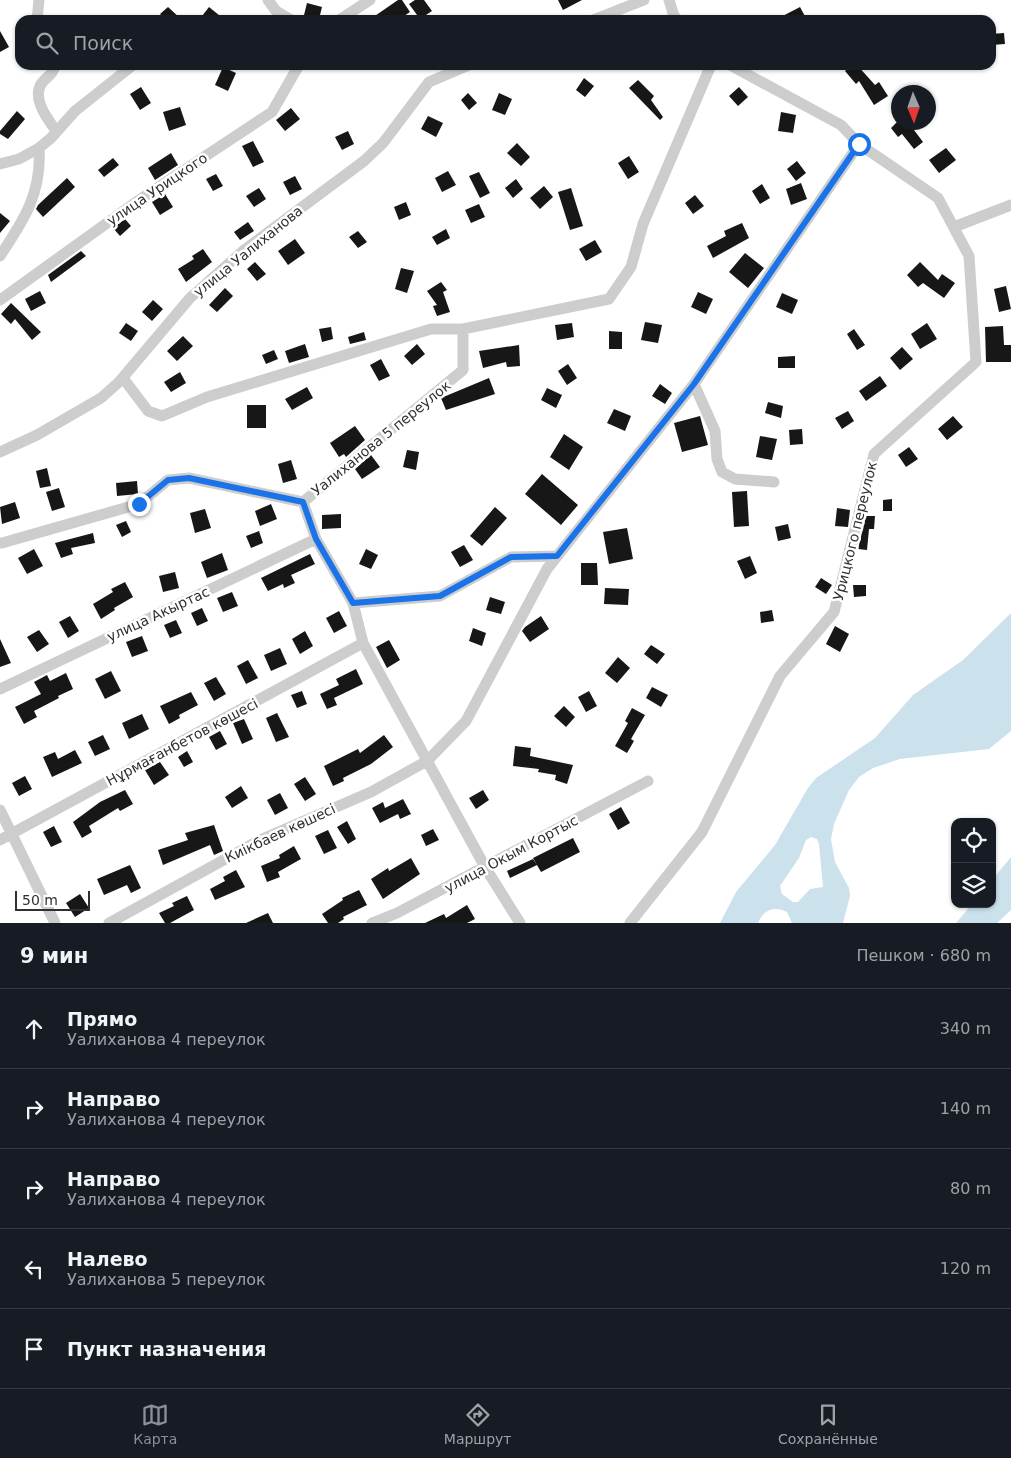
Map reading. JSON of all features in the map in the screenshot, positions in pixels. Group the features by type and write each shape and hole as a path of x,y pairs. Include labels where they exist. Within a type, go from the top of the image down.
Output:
{"street":[{"path":"37,15 38,0"},
{"path":"268,0 276,11 283,15"},
{"path":"347,15 370,0"},
{"path":"606,15 644,0"},
{"path":"669,0 674,15"},
{"path":"54,70 41,85 39,104 56,131"},
{"path":"0,164 19,159 40,148 75,111 127,70"},
{"name":"улица Урицкого","path":"0,300 139,200 272,112 295,70"},
{"name":"улица Уалиханова","path":"0,452 37,435 101,398 122,378 190,298 243,251 364,160 383,143 429,82 457,70"},
{"path":"122,378 148,411 162,416 207,397 431,329 463,328 609,299 631,267 643,224 709,70"},
{"path":"739,70 841,125 859,144 938,198 954,227 1011,205"},
{"name":"Киікбаев көшесі","path":"109,923 260,840 371,792 427,761 466,721 547,569 694,384 859,144"},
{"path":"0,256 27,213 34,198 39,181 40,148"},
{"name":"Урицкого переулок","path":"630,923 702,832 780,676 834,612 874,454 976,362 969,256 954,227"},
{"name":"Уалиханова 5 переулок","path":"2,543 139,504 168,480 189,478 303,502 464,370 463,328"},
{"path":"694,384 714,431 717,459 722,472 742,480 774,482"},
{"path":"303,502 316,539 353,603 363,643 484,867 520,923"},
{"name":"улица Акыртас","path":"0,689 316,539"},
{"path":"353,603 440,596 511,557 557,556"},
{"name":"Нұрмағанбетов көшесі","path":"0,840 363,643"},
{"name":"улица Окым Кортыс","path":"372,923 398,913 648,781"},
{"path":"0,810 55,923"}],"water":[{"path":"1011,613 1011,731 989,749 900,759 873,768 859,777 849,790 834,824 831,839 835,862 849,888 850,896 843,923 792,923 787,912 774,909 766,912 758,923 720,923 736,892 775,845 808,788 816,778 875,738 913,695 963,660","holes":["811,837 817,839 823,887 810,889 798,902 793,902 782,894 780,886 799,858 806,840"]},
{"path":"1011,857 1011,910 997,923 956,923 969,908 996,908 996,875"}],"building":[{"path":"398,0 402,0 410,12 406,15 376,15"},
{"path":"415,0 424,0 432,11 426,15 417,15 409,4"},
{"path":"558,0 582,0 563,10"},
{"path":"307,3 322,7 320,15 304,15"},
{"path":"168,7 177,15 161,15"},
{"path":"209,7 219,15 203,15"},
{"path":"800,7 804,15 785,15"},
{"path":"0,31 9,47 0,52"},
{"path":"1004,33 1005,44 996,45 996,34"},
{"path":"222,70 230,70 236,73 228,91 215,85"},
{"path":"862,70 875,85 879,82 888,96 874,105 859,81 856,84 845,71"},
{"path":"584,78 594,86 585,97 576,90"},
{"path":"638,80 654,96 651,100 663,117 660,120 629,88"},
{"path":"141,87 151,103 140,110 130,94"},
{"path":"739,87 748,97 738,106 729,96"},
{"path":"468,93 477,103 469,110 461,100"},
{"path":"499,93 512,99 505,115 492,110"},
{"path":"180,107 186,125 169,131 163,112"},
{"path":"291,108 300,119 285,131 276,120"},
{"path":"17,111 25,119 8,139 0,134 0,131"},
{"path":"781,112 796,115 793,133 778,131"},
{"path":"428,116 443,123 436,137 421,129"},
{"path":"893,130 914,130 923,142 914,149 902,134 898,137"},
{"path":"348,131 354,144 342,150 335,137"},
{"path":"253,141 264,162 253,167 242,146"},
{"path":"517,143 530,157 521,166 507,153"},
{"path":"946,148 956,160 939,173 929,160"},
{"path":"171,153 178,165 155,180 148,168"},
{"path":"629,156 639,172 628,179 618,163"},
{"path":"113,158 119,165 104,177 98,170"},
{"path":"797,161 806,173 796,181 787,169"},
{"path":"448,171 456,185 442,192 435,178"},
{"path":"479,172 490,193 480,198 469,176"},
{"path":"216,174 223,186 213,191 206,179"},
{"path":"295,176 302,189 290,195 283,182"},
{"path":"67,178 75,187 43,217 36,209 38,205"},
{"path":"516,179 523,189 513,198 505,188"},
{"path":"801,183 807,199 791,205 786,189"},
{"path":"762,184 770,198 760,204 752,191"},
{"path":"544,186 553,197 540,209 530,198"},
{"path":"259,188 266,199 254,207 246,196"},
{"path":"571,188 583,226 570,230 558,192"},
{"path":"165,194 173,207 160,215 152,202"},
{"path":"695,195 704,206 693,214 685,203"},
{"path":"406,202 411,215 399,220 394,207"},
{"path":"479,204 485,217 471,223 465,210"},
{"path":"0,213 10,221 0,233"},
{"path":"125,219 131,226 120,236 113,228"},
{"path":"248,222 254,231 240,240 234,232"},
{"path":"742,223 749,238 713,258 707,246 726,236 724,231"},
{"path":"446,229 450,238 437,245 432,237"},
{"path":"358,231 367,242 358,248 349,237"},
{"path":"295,239 305,253 288,265 278,251"},
{"path":"595,240 602,252 586,261 579,249"},
{"path":"203,249 212,262 186,282 178,269 194,259 192,256"},
{"path":"81,251 86,256 51,282 48,275"},
{"path":"745,253 764,268 748,288 729,272"},
{"path":"255,262 266,274 257,281 247,269"},
{"path":"920,262 938,280 942,274 955,283 944,298 923,283 918,287 907,275"},
{"path":"401,268 414,271 407,293 395,289"},
{"path":"441,282 447,290 443,292 450,312 437,316 433,306 437,305 427,291"},
{"path":"1006,286 1011,309 999,312 994,289"},
{"path":"225,288 233,296 217,312 209,305"},
{"path":"40,291 46,303 31,311 25,299"},
{"path":"698,292 713,299 706,314 691,307"},
{"path":"782,293 798,300 792,314 776,307"},
{"path":"153,300 163,309 152,321 142,312"},
{"path":"11,303 41,332 32,340 15,319 11,324 1,314"},
{"path":"645,322 662,325 658,343 641,340"},
{"path":"126,323 138,331 131,341 119,333"},
{"path":"572,323 574,337 557,340 555,325"},
{"path":"927,323 937,339 920,349 911,334"},
{"path":"1003,326 1004,345 1011,345 1011,362 986,362 985,327"},
{"path":"331,327 333,339 322,342 319,329"},
{"path":"854,329 865,345 857,350 847,334"},
{"path":"609,331 622,332 622,349 609,349"},
{"path":"364,332 366,340 350,344 348,337"},
{"path":"183,336 193,346 177,361 167,351"},
{"path":"305,344 309,357 289,363 285,351"},
{"path":"417,344 425,354 412,365 404,356"},
{"path":"519,345 520,366 507,367 506,362 483,368 479,351"},
{"path":"902,347 913,359 900,370 890,358"},
{"path":"274,350 278,359 266,364 262,355"},
{"path":"795,356 795,368 778,368 778,357"},
{"path":"381,359 390,376 379,381 370,365"},
{"path":"568,364 577,378 567,385 558,371"},
{"path":"180,372 186,383 171,392 164,382"},
{"path":"880,376 887,386 866,401 859,391"},
{"path":"489,378 495,394 446,410 441,398"},
{"path":"660,384 672,393 665,404 652,396"},
{"path":"307,387 313,398 292,410 285,399"},
{"path":"547,388 562,395 556,408 541,400"},
{"path":"768,402 783,406 781,418 765,413"},
{"path":"247,405 266,405 266,428 247,428"},
{"path":"614,409 631,416 625,431 607,423"},
{"path":"848,411 854,421 842,429 835,418"},
{"path":"700,416 708,445 682,452 674,423"},
{"path":"953,416 963,427 947,440 938,429"},
{"path":"355,426 365,440 346,457 344,454 339,457 330,443"},
{"path":"802,429 803,444 790,445 789,430"},
{"path":"564,434 583,447 569,470 550,457"},
{"path":"760,436 777,439 772,460 756,457"},
{"path":"909,447 918,459 906,467 898,455"},
{"path":"407,450 419,452 416,470 403,467"},
{"path":"371,455 380,467 362,479 355,469"},
{"path":"291,460 297,479 283,483 278,464"},
{"path":"47,468 51,486 40,488 36,471"},
{"path":"542,474 578,505 561,525 525,494"},
{"path":"137,481 138,494 117,496 116,483"},
{"path":"59,488 65,507 52,511 46,492"},
{"path":"747,491 749,526 734,527 732,492"},
{"path":"892,499 892,511 883,511 883,500"},
{"path":"15,502 20,518 2,524 0,507"},
{"path":"271,504 277,519 260,526 255,511"},
{"path":"495,507 507,518 482,546 470,536"},
{"path":"837,508 850,510 848,527 835,526"},
{"path":"205,509 211,528 195,533 190,513"},
{"path":"341,514 341,528 322,529 322,515"},
{"path":"866,516 875,516 874,529 869,529 867,550 858,549"},
{"path":"126,521 131,532 122,537 116,525"},
{"path":"788,524 791,538 778,541 775,527"},
{"path":"627,528 633,559 609,564 603,532"},
{"path":"259,531 263,543 251,548 246,536"},
{"path":"93,533 95,543 71,548 73,554 61,558 55,543"},
{"path":"464,545 473,560 460,567 451,552"},
{"path":"34,549 43,566 27,574 18,558"},
{"path":"366,549 378,555 371,569 359,564"},
{"path":"222,553 228,570 207,578 201,562"},
{"path":"310,554 315,564 291,575 295,583 284,588 283,584 268,591 261,578"},
{"path":"750,556 757,573 745,579 737,561"},
{"path":"581,563 597,563 598,585 581,585"},
{"path":"175,572 179,588 163,592 159,576"},
{"path":"821,578 832,585 826,594 815,587"},
{"path":"125,582 133,597 114,608 115,610 101,619 93,604 113,592 111,589"},
{"path":"853,585 866,585 866,596 854,597"},
{"path":"605,588 629,589 628,605 604,604"},
{"path":"232,592 238,606 223,612 217,598"},
{"path":"490,597 505,602 501,614 486,610"},
{"path":"202,608 208,621 197,626 191,613"},
{"path":"772,610 774,621 761,623 760,612"},
{"path":"339,611 347,626 334,633 326,618"},
{"path":"70,616 79,631 68,638 59,622"},
{"path":"541,616 549,629 530,642 522,631"},
{"path":"176,620 182,633 170,638 164,625"},
{"path":"835,626 849,634 840,652 826,644"},
{"path":"473,628 486,633 482,646 469,641"},
{"path":"39,630 49,644 37,652 27,637"},
{"path":"305,631 313,646 300,654 292,639"},
{"path":"142,636 148,651 132,657 126,642"},
{"path":"0,639 11,663 0,667"},
{"path":"389,640 400,660 387,668 376,647"},
{"path":"651,645 665,654 657,664 644,654"},
{"path":"280,648 287,664 271,671 264,655"},
{"path":"618,657 630,668 617,683 605,673"},
{"path":"248,660 258,678 246,684 237,666"},
{"path":"356,669 363,684 334,698 337,705 327,709 320,694 339,685 336,679"},
{"path":"111,671 121,691 105,699 95,679"},
{"path":"66,673 73,689 34,711 37,717 24,724 15,707 41,694 34,682 47,675 50,681"},
{"path":"216,677 226,694 214,701 204,683"},
{"path":"652,687 668,695 661,707 646,698"},
{"path":"302,691 307,704 297,708 291,695"},
{"path":"589,691 597,706 586,712 578,697"},
{"path":"191,692 198,705 179,715 180,718 169,724 160,706"},
{"path":"564,706 575,717 566,727 554,716"},
{"path":"632,708 645,715 631,739 634,741 627,753 615,746 628,723 625,721"},
{"path":"277,713 289,737 276,742 266,718"},
{"path":"142,714 149,729 129,739 122,723"},
{"path":"244,719 253,739 242,744 233,723"},
{"path":"220,731 227,744 216,750 209,737"},
{"path":"103,735 110,749 95,756 88,742"},
{"path":"384,735 393,747 371,764 343,778 344,781 333,786 324,766 358,749 360,753"},
{"path":"515,746 531,748 530,756 573,765 567,784 555,780 556,775 538,772 539,769 513,766"},
{"path":"75,750 82,763 52,777 43,757 55,752 58,759"},
{"path":"187,751 193,762 184,767 178,757"},
{"path":"160,762 169,775 154,785 145,770"},
{"path":"25,776 32,789 19,796 12,783"},
{"path":"305,777 316,794 305,801 294,784"},
{"path":"241,786 248,798 232,808 225,797"},
{"path":"125,790 133,804 120,811 118,808 89,826 92,832 82,838 73,822 100,802"},
{"path":"483,790 489,800 476,809 469,798"},
{"path":"280,793 288,808 275,815 267,800"},
{"path":"403,799 411,814 400,819 398,814 380,823 372,808 383,802 385,808"},
{"path":"621,807 630,823 618,830 609,814"},
{"path":"347,821 356,839 348,844 337,827"},
{"path":"214,825 223,851 214,855 210,845 163,865 158,850 188,840 185,833"},
{"path":"54,826 62,842 51,847 43,832"},
{"path":"433,829 439,840 426,846 421,835"},
{"path":"328,830 337,848 324,854 315,836"},
{"path":"573,838 580,852 541,872 533,858"},
{"path":"294,846 301,859 278,872 280,877 267,882 261,866 280,858 279,855"},
{"path":"411,858 420,874 383,899 371,879 388,868 389,871"},
{"path":"533,859 537,865 510,878 507,871"},
{"path":"130,865 141,888 131,893 127,885 104,895 97,879"},
{"path":"236,870 245,887 215,900 210,889 225,881 223,877"},
{"path":"359,890 367,905 343,917 344,919 338,923 328,923 322,914 343,900 342,898"},
{"path":"80,894 89,908 75,917 66,903"},
{"path":"187,896 194,910 170,923 165,923 159,913 174,906 172,903"},
{"path":"467,905 475,919 467,923 425,923 444,914 446,918"},
{"path":"268,913 273,923 246,923"}],"route":[{"path":"139,504 168,480 189,478 303,502 316,539 353,603 440,596 511,557 557,556 694,384 859,144"}]}
